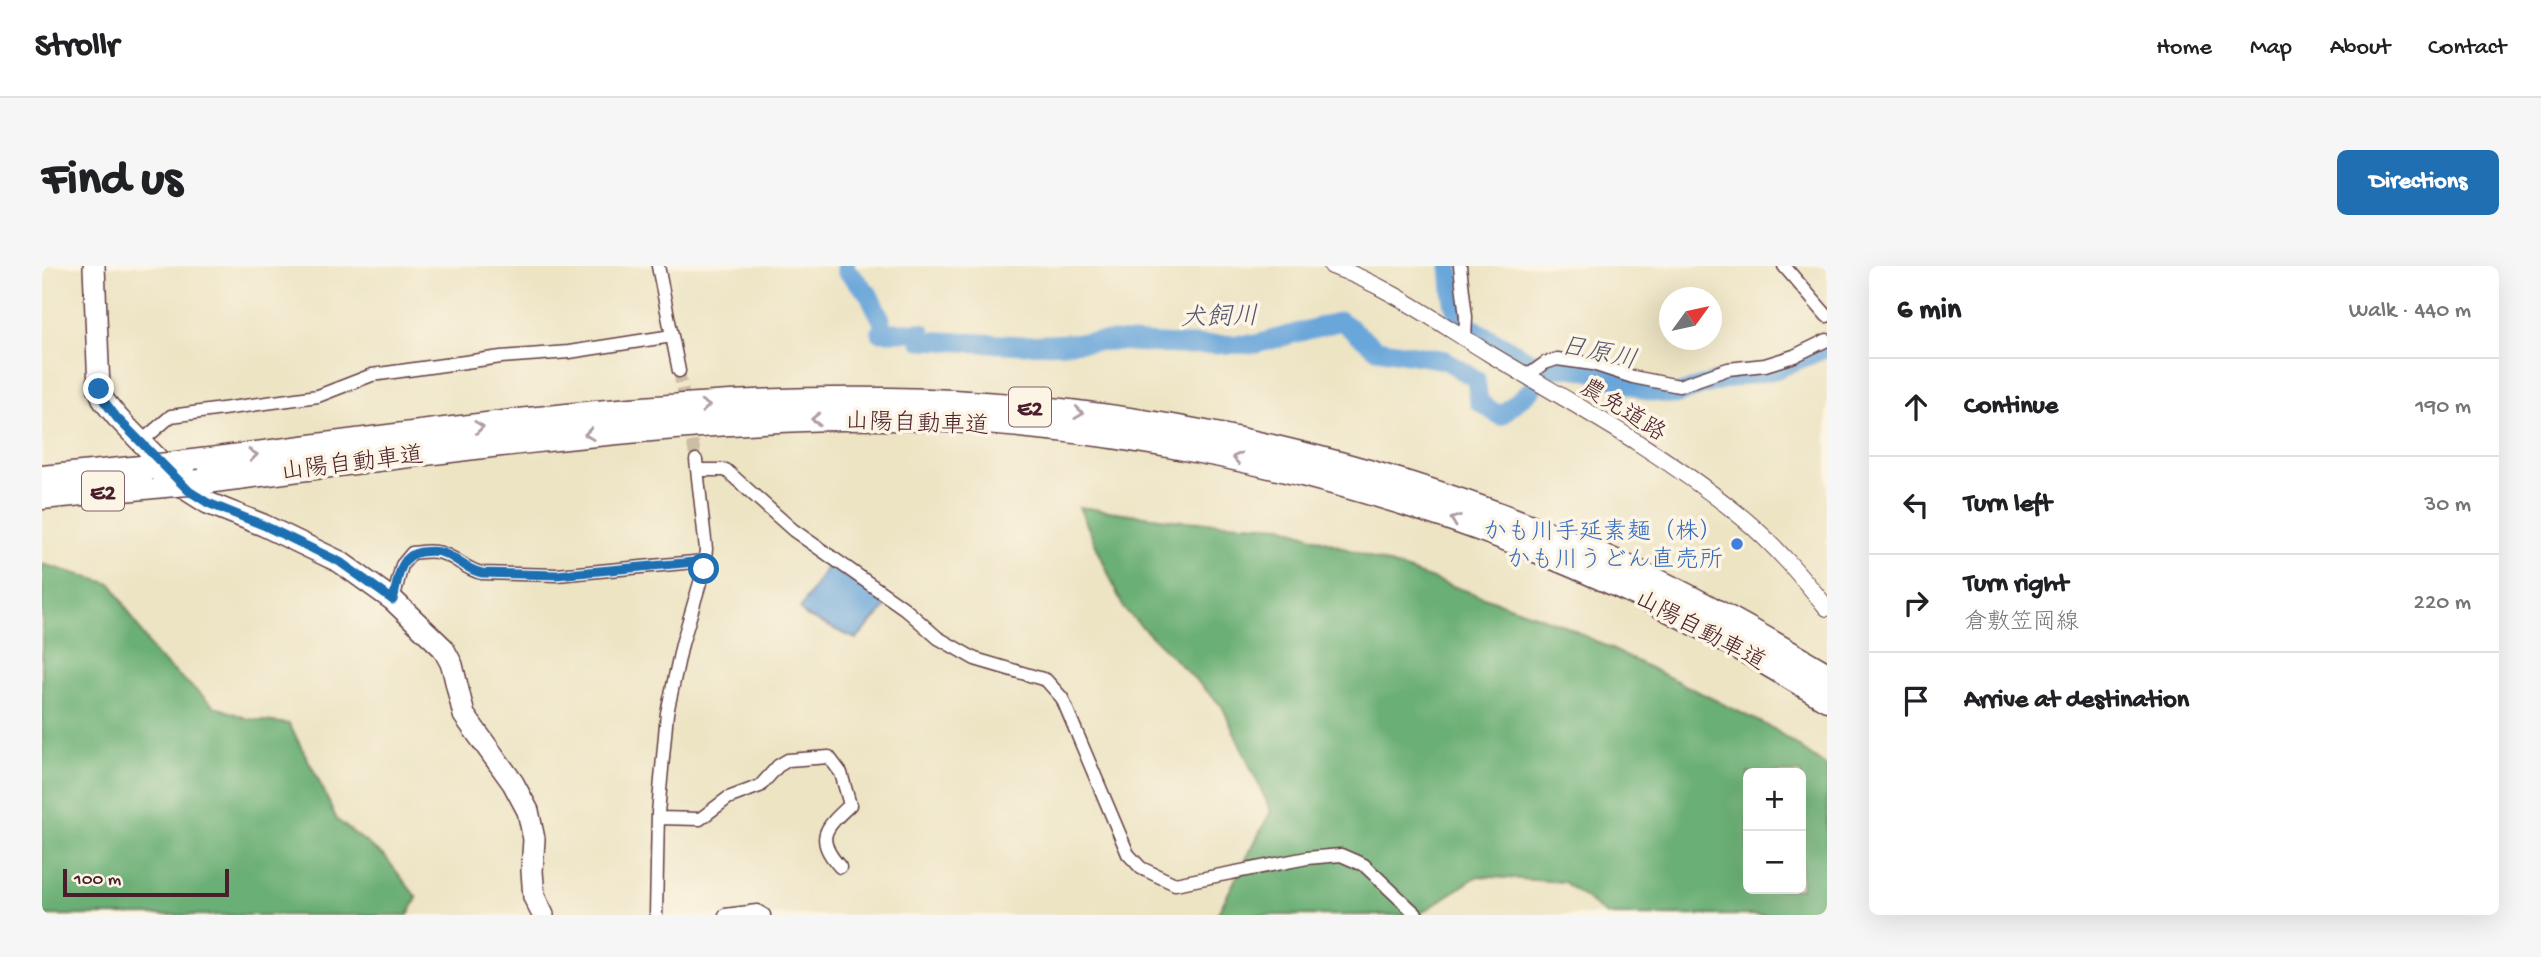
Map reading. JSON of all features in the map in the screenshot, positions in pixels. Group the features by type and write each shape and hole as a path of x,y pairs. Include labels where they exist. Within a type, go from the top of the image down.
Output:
{"highway":[{"name":"山陽自動車道","path":"42,497 192,472 608,432 783,420 956,421 1091,434 1228,456 1406,503 1527,546 1635,593 1826,691"},
{"name":"山陽自動車道","path":"42,478 158,476"}],"main road":[{"path":"94,266 99,389 117,418 189,491 208,503 263,525 340,562 393,600 443,648 452,665 464,715 513,783 528,811 534,839 534,897 542,915"}],"street":[{"path":"658,266 679,372"},
{"name":"農免道路","path":"1332,266 1350,272 1466,329 1533,378 1690,477 1745,520 1786,558 1827,608"},
{"path":"1460,266 1466,329"},
{"path":"1784,266 1827,316"},
{"path":"142,441 171,416 317,396 372,375 501,357 569,352 671,336"},
{"path":"1533,378 1545,363 1556,359 1593,364 1633,377 1679,386 1728,369 1765,365 1794,356 1827,340"},
{"path":"656,915 659,818 667,713 682,644 705,561 697,465 726,470 793,530 904,608 938,638 975,659 1046,680 1062,698 1128,853 1141,868 1175,884 1307,858 1341,855 1364,865 1416,915"},
{"path":"393,600 402,565 412,553 444,553 471,571 482,573 557,575 705,561"},
{"path":"659,818 700,819 728,798 760,786 778,766 788,760 829,757 841,772 849,795 850,805 828,826 825,838 828,853 840,867"},
{"path":"725,915 757,911 764,915"}],"green space":[{"path":"1079,507 1182,521 1282,526 1563,625 1774,729 1827,767 1827,915 1607,915 1564,882 1478,876 1418,915 1217,915 1271,811 1222,706 1124,609"},
{"path":"42,564 112,584 155,655 214,706 248,719 289,724 337,820 386,858 417,898 408,915 42,915"}],"water":[{"path":"833,566 891,602 856,639 806,616 800,609 826,568"}],"waterway":[{"name":"犬飼川","path":"846,266 846,270 868,293 881,319"},
{"name":"日原川","path":"1450,266 1453,302 1459,317 1477,331 1550,370 1561,367 1586,370 1648,391 1674,395 1717,381 1775,370 1827,348"},
{"name":"犬飼川","path":"880,332 922,332 920,340 1023,345 1113,341 1179,345 1256,344 1341,321 1377,349 1445,360 1476,379 1479,402 1500,416 1532,389 1540,375 1550,370"}],"tunnel":[{"path":"679,371 696,460"}],"place":[{"name":"かも川手延素麺（株） かも川うどん直売所","path":"1737,544"}],"route":[{"path":"99,389 117,418 189,491 208,503 263,525 340,562 393,600 406,558 412,553 432,551 444,553 471,571 482,573 557,575 705,561 704,569"}]}
